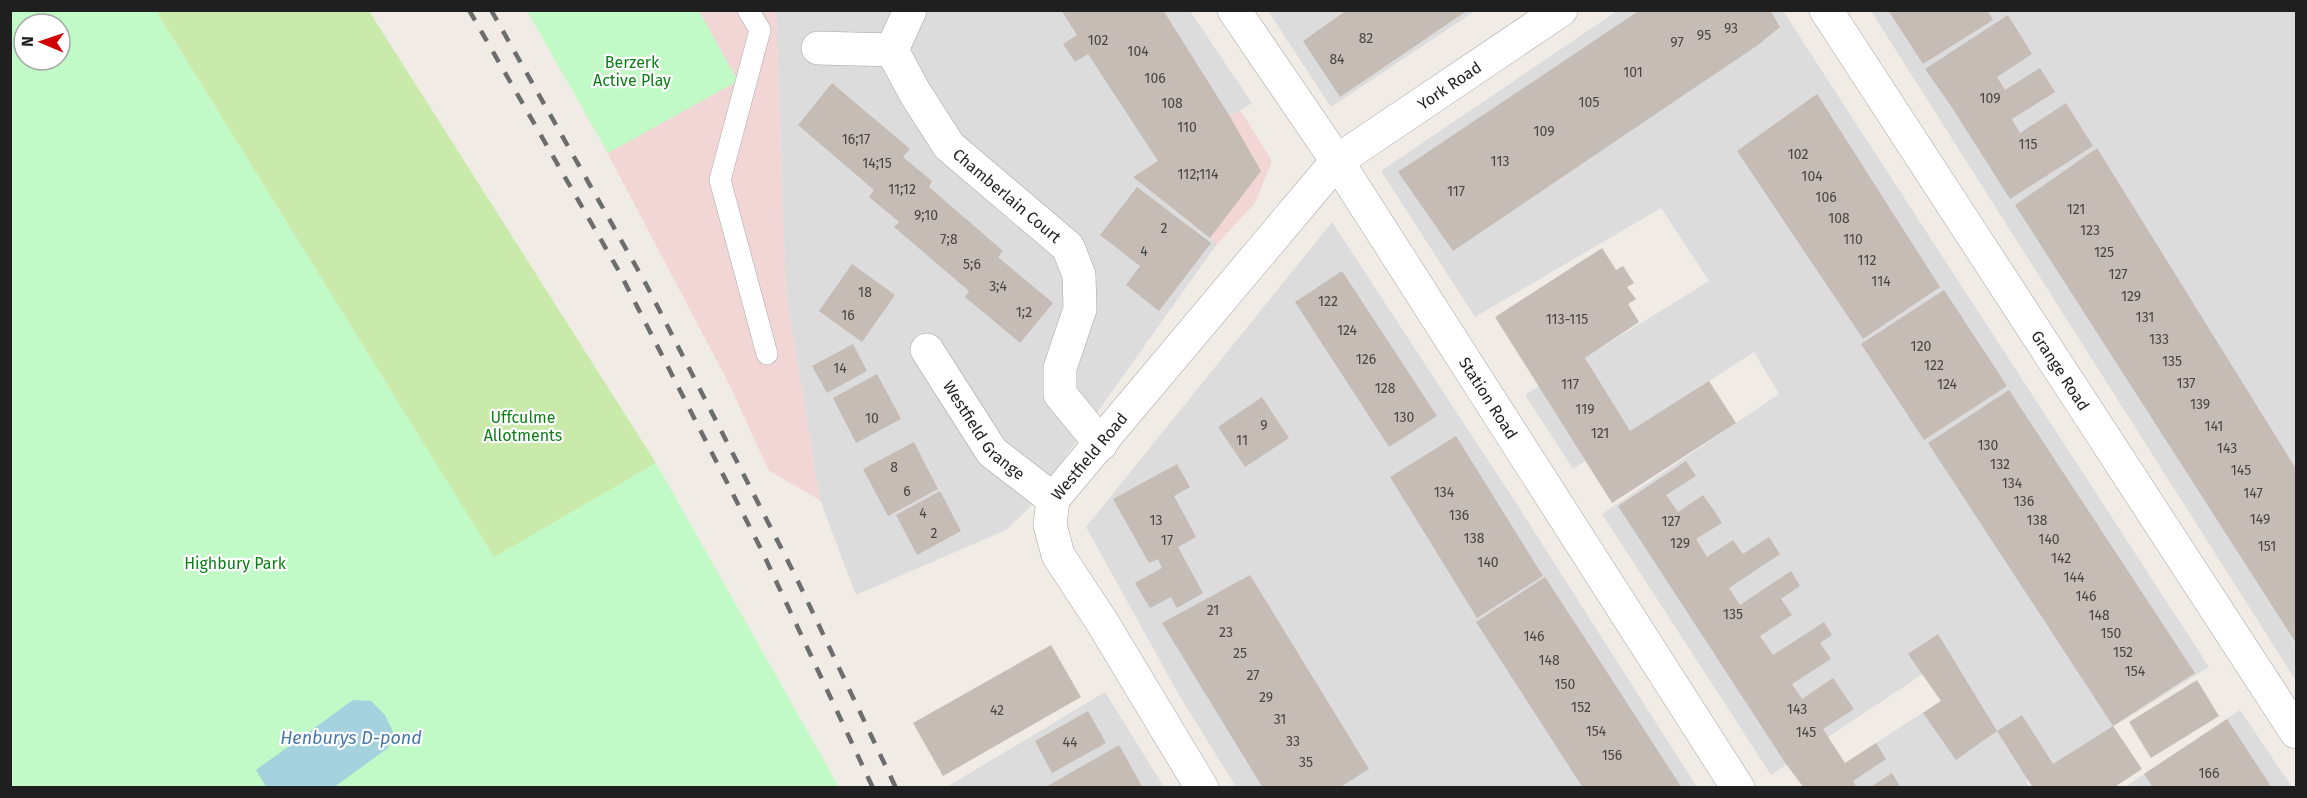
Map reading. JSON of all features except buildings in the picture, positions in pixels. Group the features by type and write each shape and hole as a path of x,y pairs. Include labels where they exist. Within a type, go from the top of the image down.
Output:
{"street":[{"path":"818,48 892,50 910,10"},
{"name":"Station Road","path":"1234,10 1337,161 1738,788"},
{"name":"York Road","path":"1337,161 1561,10"},
{"name":"Grange Road","path":"1826,10 2296,732"},
{"name":"Chamberlain Court","path":"892,50 915,93 949,146 1068,247 1079,274 1080,309 1060,368 1060,394 1101,444"},
{"name":"Westfield Road","path":"1202,788 1102,622 1058,555 1050,525 1053,499 1337,161"},
{"name":"Westfield Grange","path":"927,350 992,452 1053,499"}],"lane":[{"path":"748,10 760,30 720,180 766,354"}],"shaded area":[{"path":"528,11 776,11 786,293 820,500 769,471 729,384 598,135"},
{"path":"776,11 1190,11 1252,103 1133,177 1217,244 1029,508 1006,530 856,595 820,500 786,293"},
{"path":"1268,11 1475,11 1331,107"},
{"path":"1617,11 1783,11 2209,667 2026,781 2029,787 1809,787 1968,683 1950,656 1771,775 1602,514 1779,394 1754,352 1573,469 1525,395 1709,281 1661,208 1475,317 1381,171"},
{"path":"1871,11 2296,11 2296,681 2265,632"},
{"path":"1241,111 1272,161 1255,203 1217,244 1133,177 1229,115"},
{"path":"1332,222 1518,506 1697,787 1236,787 1179,695 1086,527"},
{"path":"1105,692 1164,787 945,788"},
{"path":"2240,710 2292,787 2124,788 2144,774"}],"green space":[{"name":"Highbury Park","path":"10,11 156,11 494,557 656,463 839,787 11,787"},
{"name":"Uffculme Allotments","path":"156,11 369,11 656,463 494,558"},
{"name":"Berzerk Active Play","path":"527,11 699,11 738,81 608,153"}],"water":[{"name":"Henburys D-pond","path":"353,700 371,701 385,715 393,732 388,748 334,787 266,787 256,770"}],"railway":[{"path":"469,10 620,273 761,549 873,788"},
{"path":"491,10 647,286 795,575 896,788"}]}
